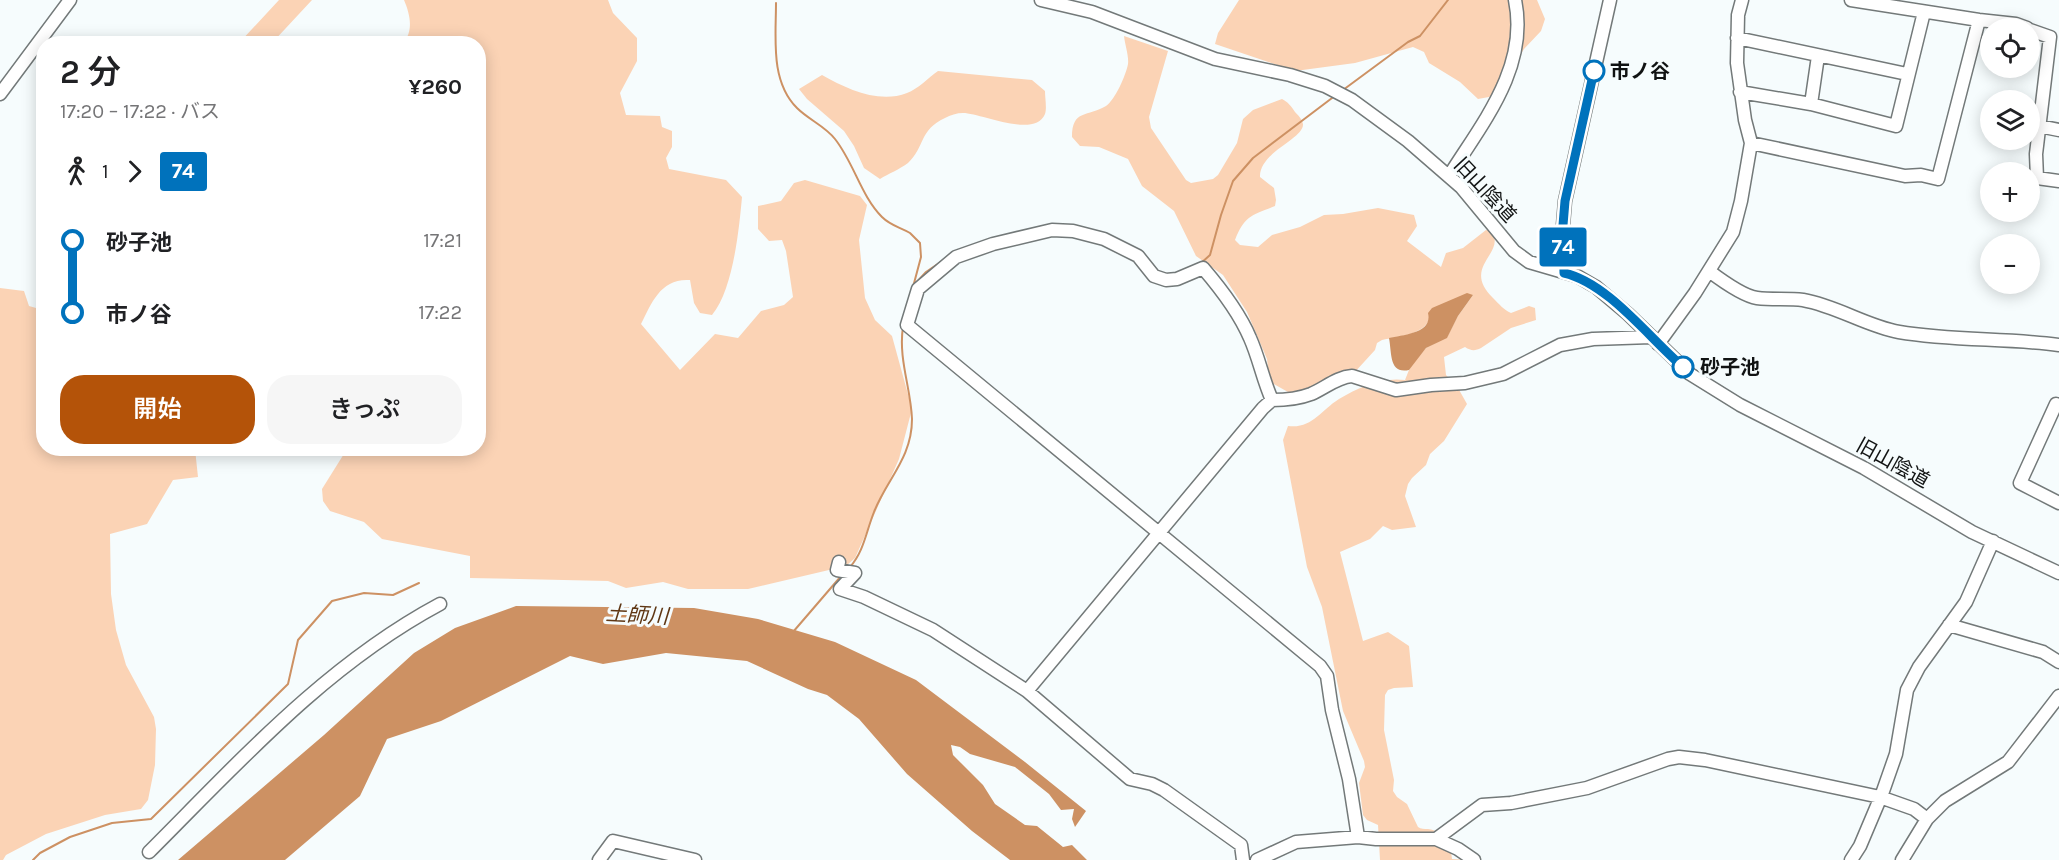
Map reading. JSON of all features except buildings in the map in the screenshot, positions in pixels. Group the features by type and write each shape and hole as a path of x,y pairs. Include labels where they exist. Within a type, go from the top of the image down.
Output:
{"street":[{"path":"43,36 70,0"},
{"name":"旧山陰道","path":"1041,0 1070,3 1215,59 1290,75 1325,86 1352,100 1408,141 1461,187 1514,251 1529,262 1577,276 1596,288 1628,314 1690,374 1740,405 1864,468 1972,532 2059,573"},
{"path":"1449,176 1499,96 1510,69 1519,26 1515,0"},
{"path":"1564,273 1565,201 1610,0"},
{"path":"1028,691 1272,400 1294,400 1352,376 1380,387 1396,390 1473,382 1503,374 1560,345 1593,339 1655,340 1709,271 1733,232 1741,201 1751,143 1744,120 1737,63 1738,15 1742,0"},
{"path":"1751,143 1905,176 1921,175 1938,179 1979,20 1883,3 1851,0"},
{"path":"1740,92 1811,105 1896,126 1924,12"},
{"path":"2040,34 2050,38 2054,50 2040,121"},
{"path":"1737,38 1907,74"},
{"path":"0,94 36,46"},
{"path":"1811,105 1818,56"},
{"path":"2040,126 2059,130"},
{"path":"2036,150 2037,178 2059,181"},
{"path":"1272,400 1264,383 1251,338 1231,303 1203,268 1177,279 1166,280 1154,276 1138,256 1104,238 1073,231 1052,230 993,244 956,257 918,289 907,325 1320,666 1327,676 1332,710 1349,779 1358,837"},
{"path":"1709,271 1755,298 1803,300 1831,307 1898,332 2059,345"},
{"path":"2059,405 2056,404 2020,483 2059,503"},
{"path":"1851,860 1860,846 1896,754 1906,690 1919,667 1966,602 1993,541"},
{"path":"839,562 837,570 855,573 840,589 864,597 933,630 1028,691 1130,779 1164,790 1231,836 1241,845 1243,860"},
{"path":"149,852 298,705 384,636 440,604"},
{"path":"1948,625 2043,652 2059,662"},
{"path":"1902,860 1928,819 1945,801 2008,762 2059,696"},
{"path":"1436,839 1482,805 1511,803 1587,788 1679,757 1880,798 1914,809 1928,819"},
{"path":"1257,860 1296,842 1358,837 1436,839 1458,849 1474,860"},
{"path":"599,860 613,841 695,860"}],"shaded area":[{"path":"279,0 312,0 279,36 246,36"},
{"path":"404,0 608,0 613,13 637,38 637,61 620,93 626,115 660,116 662,127 672,131 672,147 666,158 669,169 726,180 742,197 737,242 730,275 725,291 712,315 700,313 694,303 690,280 680,280 665,287 659,293 641,324 680,370 715,334 738,338 761,311 784,305 793,297 786,251 782,240 769,241 758,229 758,206 781,201 794,183 805,180 860,196 867,205 859,240 865,298 875,320 892,336 912,409 899,459 855,558 846,566 748,589 688,589 663,582 626,588 608,581 470,578 470,556 382,539 364,522 330,511 323,501 322,489 343,456 486,456 486,36 407,36 410,28"},
{"path":"1239,0 1537,0 1545,19 1541,31 1524,49 1499,90 1489,97 1478,99 1460,82 1429,63 1424,52 1413,47 1355,63 1295,71 1215,44 1218,33"},
{"path":"1124,36 1168,51 1149,117 1151,128 1186,180 1191,183 1213,179 1218,175 1237,143 1243,119 1253,110 1282,99 1302,120 1301,130 1297,135 1273,153 1262,168 1260,177 1274,188 1275,206 1255,214 1246,221 1235,240 1240,245 1258,247 1272,235 1300,227 1324,215 1378,208 1414,215 1417,226 1407,241 1441,267 1446,253 1463,248 1486,230 1491,231 1495,239 1494,246 1482,269 1481,277 1484,287 1499,305 1511,313 1529,306 1535,308 1536,320 1511,328 1479,349 1471,350 1465,347 1444,357 1446,375 1458,388 1467,404 1444,441 1430,454 1426,465 1408,484 1405,496 1416,527 1392,530 1383,526 1370,539 1340,552 1363,641 1388,632 1409,646 1413,687 1394,688 1388,690 1385,695 1384,730 1394,780 1393,791 1407,804 1418,827 1434,830 1446,839 1452,859 1472,860 1380,860 1378,825 1367,820 1363,815 1359,783 1365,767 1364,761 1343,711 1322,607 1307,567 1283,440 1288,426 1310,422 1339,399 1355,391 1388,380 1405,380 1411,365 1426,348 1447,337 1473,295 1430,319 1426,325 1415,332 1377,343 1375,350 1354,373 1299,392 1288,392 1272,383 1267,359 1247,312 1223,275 1196,256 1174,211 1142,186 1128,159 1099,147 1080,146 1072,137 1078,118 1106,106 1120,87 1128,64"},
{"path":"938,71 1032,80 1045,91 1045,114 1039,121 1019,125 971,114 949,116 926,133 908,163 880,179 864,168 844,131 807,99 799,89 822,75 863,93 885,97 896,96 915,89"},
{"path":"0,288 24,291 29,306 36,308 36,456 196,456 198,477 173,480 147,524 110,534 111,594 116,630 126,665 154,717 156,729 155,765 148,800 141,809 105,815 46,834 0,860"}],"water":[{"path":"1467,293 1473,295 1458,316 1447,338 1426,348 1409,370 1398,369 1393,361 1389,338 1422,329 1426,325 1428,313 1432,308"},
{"name":"土師川","path":"516,606 694,608 758,619 835,642 916,680 1086,811 1075,827 1072,819 1074,809 1061,810 1049,794 1015,767 970,754 960,747 951,745 953,755 983,785 995,804 1025,825 1037,826 1063,847 1072,845 1087,860 1010,860 972,831 907,774 859,719 827,695 808,689 747,661 666,653 603,664 570,656 441,721 387,739 360,796 285,860 178,860 324,735 414,653 455,628"}],"waterway":[{"path":"1343,90 1408,42 1420,36 1448,0"},
{"path":"776,3 776,58 782,85 797,108 827,130 842,148 875,209 885,220 910,233 920,243 921,257 913,287"},
{"path":"1200,264 1210,255 1233,181 1253,158 1336,95"},
{"path":"1125,243 1136,249"},
{"path":"915,284 926,272 945,259"},
{"path":"850,567 862,548 879,500 898,468 911,433 911,408 902,350 903,327"},
{"path":"793,632 842,575"},
{"path":"33,860 40,853 70,837 112,823 151,819 288,684 298,640 332,601 364,593 393,595 419,583"}],"bus line":[{"name":"74","path":"1594,71 1565,201 1564,273 1577,276 1596,288 1628,314 1683,367"}],"place":[{"name":"市ノ谷","path":"1594,71"},
{"name":"砂子池","path":"1683,367"}]}
